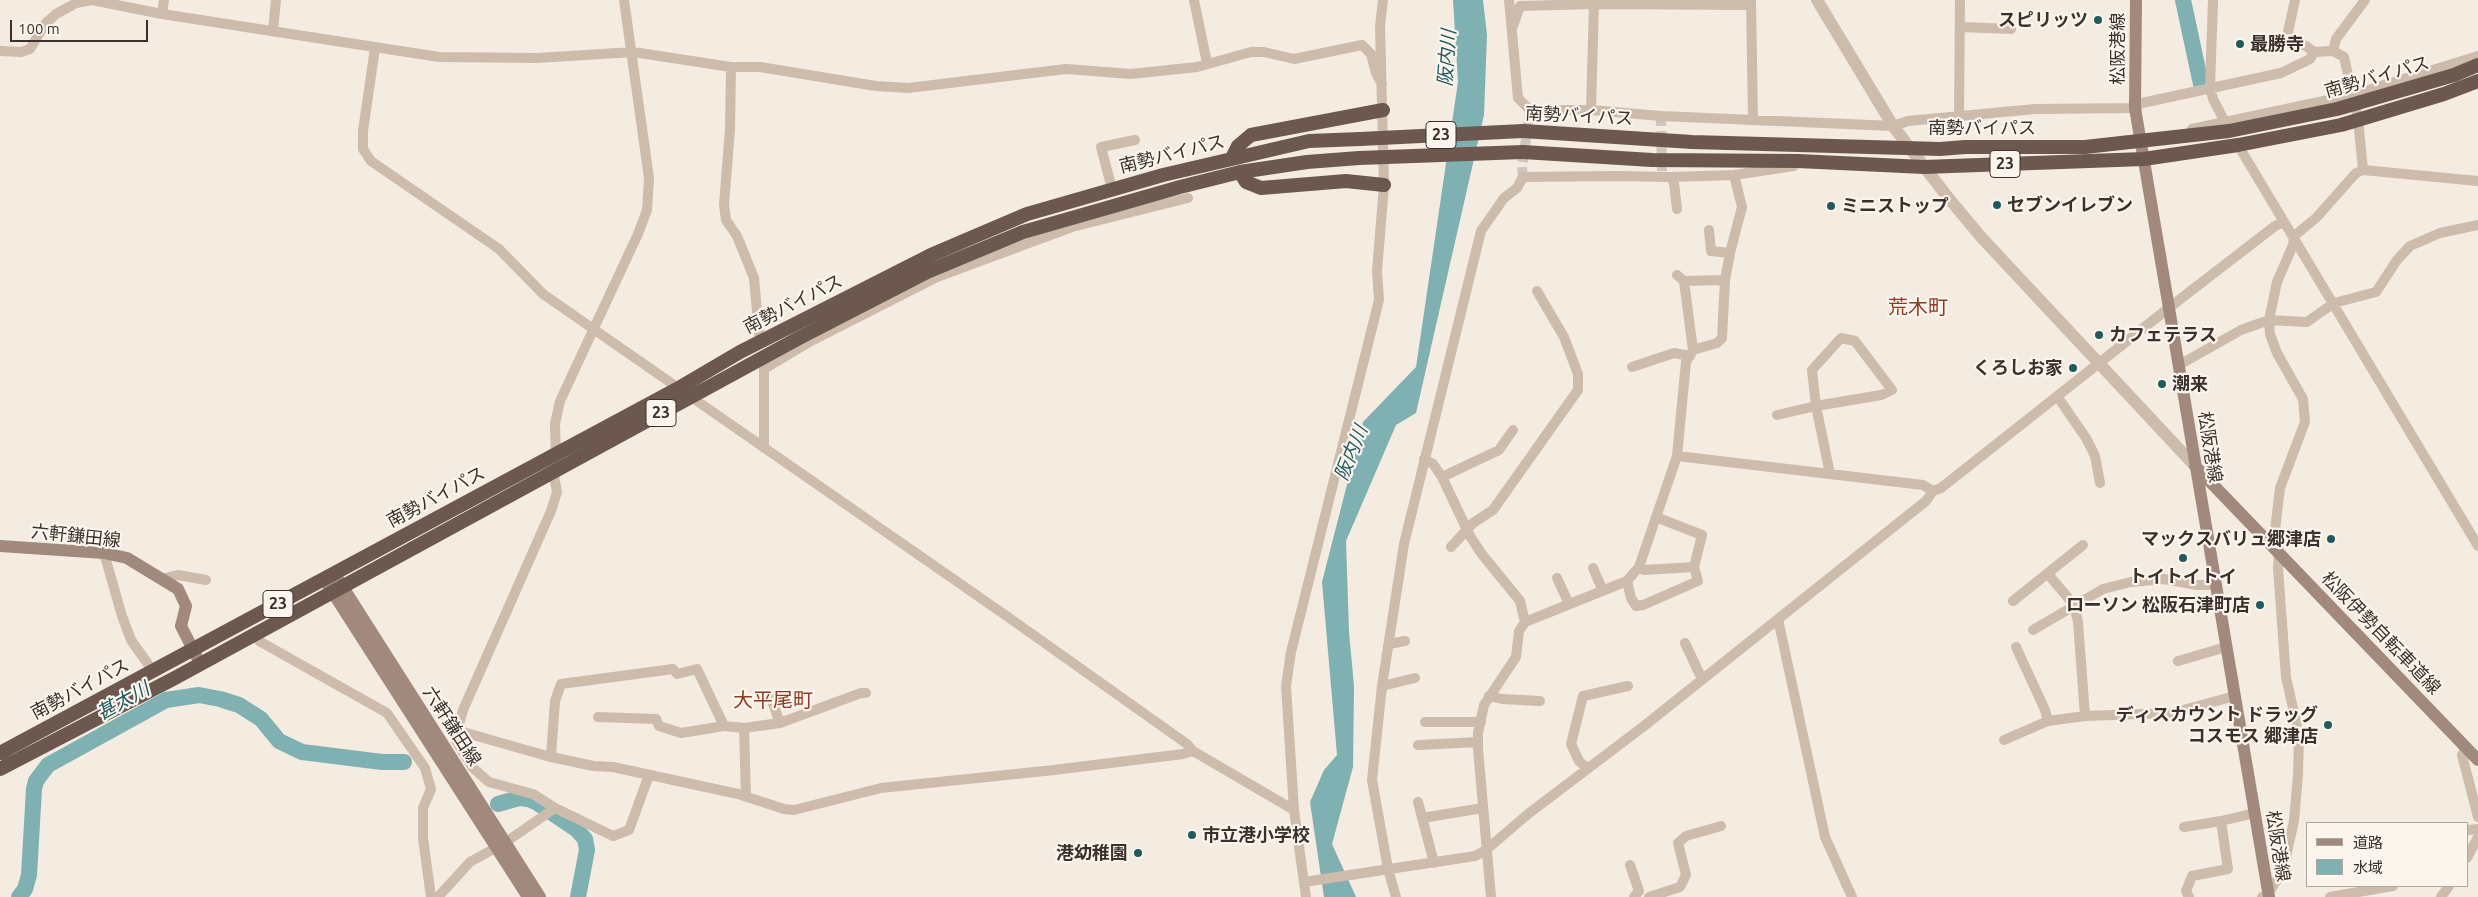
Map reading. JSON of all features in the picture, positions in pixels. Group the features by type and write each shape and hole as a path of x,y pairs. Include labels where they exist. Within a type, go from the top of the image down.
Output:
{"highway":[{"name":"南勢バイパス","path":"0,753 677,388 740,352 931,255 1027,214 1112,189 1232,158 1309,141 1523,131 1692,142 1940,149 1965,146 2085,147 2229,131 2353,100 2478,65"},
{"name":"南勢バイパス","path":"0,769 927,272 1023,232 1180,187 1240,172 1307,162 1360,158 1522,152 1652,160 1798,161 1924,167 2144,159 2238,145 2341,125 2475,83"},
{"path":"1232,158 1238,146 1251,136 1383,110"},
{"path":"1240,172 1246,182 1261,188 1346,181 1384,184"}],"main road":[{"name":"松阪港線","path":"2136,0 2135,108 2255,813 2267,896"},
{"name":"松阪伊勢自転車道線","path":"2195,466 2478,760"},
{"name":"六軒鎌田線","path":"0,546 104,553 126,558 162,579 178,589 184,597 186,606 181,626 200,663"},
{"name":"六軒鎌田線","path":"329,576 501,844 540,897"},
{"name":"六軒鎌田線","path":"501,844 528,897"}],"street":[{"path":"0,51 21,52 30,49 45,24 56,14 76,4 92,0 162,14 439,57 536,58 633,52 731,67 760,68 876,86 908,88 1066,69 1131,74 1197,67 1251,52 1264,52 1294,59 1362,45 1371,54 1376,73 1382,84"},
{"path":"162,14 164,0"},
{"path":"273,30 276,0"},
{"path":"624,0 633,52 649,178 647,210 595,329 560,401 555,424 556,453 553,471 557,492 551,511 463,710 455,739 474,768 489,782 533,794 555,808 613,836 629,830 649,775"},
{"path":"1194,0 1207,63"},
{"path":"1305,896 1307,882 1294,810 1286,686 1291,652 1379,300 1377,271 1384,184 1380,26 1383,0"},
{"path":"1509,0 1518,98 1530,110 1591,110 1893,126 1908,121 2035,110 2135,108 2142,103 2281,72 2310,59 2314,52"},
{"path":"1817,0 1893,126 1924,167 1981,237 2195,466"},
{"path":"1959,116 1960,0"},
{"path":"2213,0 2210,87 2213,99 2225,122"},
{"path":"2295,0 2288,32 2292,41 2306,46 2314,52 2334,51 2344,57 2358,119 2363,170"},
{"path":"2334,51 2336,39 2365,0"},
{"path":"1512,29 1520,6 1751,2 1753,120"},
{"path":"1591,110 1594,4"},
{"path":"1960,28 2011,29"},
{"path":"375,48 363,131 363,150 366,156 499,249 543,294 595,329 689,398 1008,617 1187,744 1193,751 1294,810"},
{"path":"2193,136 2192,129 2353,100 2478,56"},
{"path":"731,67 730,129 724,205 726,220 737,236 754,278 759,332"},
{"path":"1112,189 1101,147 1135,140"},
{"path":"2238,145 2478,546"},
{"path":"1396,897 1386,869 1372,780 1382,686 1404,544 1481,231 1504,198 1517,188 1522,177 1734,175 1797,166 1798,161"},
{"path":"2267,896 2283,870 2294,821 2298,775 2298,735 2286,676 2278,568 2279,552 2275,530 2280,488 2305,422 2303,399 2277,353 2268,320 2277,282 2293,245 2294,236 2316,218 2356,173 2363,170 2478,181"},
{"path":"1632,367 1674,353 1691,353 1722,338 1725,280 1742,207 1734,175"},
{"path":"1671,177 1674,183 1677,209"},
{"path":"764,448 764,369 811,342 937,277 1072,227 1188,198"},
{"path":"1307,882 1475,856 1486,850 1926,501 1933,491 1941,488 2170,307 2275,226 2284,222"},
{"path":"2179,365 2241,330 2268,320 2307,322 2334,304 2376,292 2397,260 2410,246 2440,233 2478,225"},
{"path":"1709,230 1711,251 1730,253"},
{"path":"1491,897 1478,742 1484,705 1516,657 1519,631 1525,622 1627,581 1639,567 1677,456 1686,362 1691,353 1681,278 1725,280"},
{"path":"1451,547 1473,523 1493,510 1578,390 1578,374 1564,337 1537,291"},
{"path":"1777,415 1816,406 1881,395 1892,390 1855,341 1841,338 1812,370 1816,406 1830,474"},
{"path":"2057,396 2086,438 2095,456 2100,483"},
{"path":"1442,477 1498,450 1513,430"},
{"path":"1677,456 1923,485 1933,491"},
{"path":"1424,459 1433,464 1442,477 1468,530 1491,567 1520,601 1525,622"},
{"path":"1627,581 1631,598 1636,606 1643,605 1698,581 1694,567 1702,535 1656,517"},
{"path":"2013,601 2083,545"},
{"path":"104,553 131,640 148,664"},
{"path":"1639,567 1644,570 1694,567"},
{"path":"1593,568 1604,591"},
{"path":"2048,574 2074,605 2078,622 2085,716"},
{"path":"162,579 178,575 206,580"},
{"path":"1557,578 1569,604"},
{"path":"2033,630 2103,589 2131,582 2164,579 2197,586 2216,585"},
{"path":"1778,619 1825,836 1852,897"},
{"path":"259,641 388,713 409,744 425,768 431,789 423,808 423,838 431,897"},
{"path":"1389,644 1405,641"},
{"path":"1684,643 1702,678"},
{"path":"2178,661 2226,647"},
{"path":"2016,648 2045,710 2048,721"},
{"path":"551,757 555,701 561,684 673,669 677,674 697,669 724,726"},
{"path":"1382,686 1415,678"},
{"path":"1587,768 1579,761 1571,744 1583,696 1628,686"},
{"path":"598,717 656,719 659,726 681,733 724,726 744,728 780,723 861,693 866,693"},
{"path":"770,695 780,723"},
{"path":"1489,696 1502,699 1540,701"},
{"path":"2004,740 2048,721 2085,716 2172,713 2235,696"},
{"path":"1425,722 1481,722"},
{"path":"744,728 746,796"},
{"path":"456,730 551,757 649,775 746,796 770,805 794,810 881,788 1054,770 1183,754 1193,751"},
{"path":"1418,745 1478,742"},
{"path":"2467,747 2462,755 2478,817"},
{"path":"1418,802 1434,863"},
{"path":"438,897 470,862 545,817 555,808"},
{"path":"1422,818 1483,808"},
{"path":"2184,827 2255,813"},
{"path":"2189,897 2186,891 2192,876 2228,869 2221,821"},
{"path":"1649,897 1680,887 1686,875 1678,843 1686,836 1721,826"},
{"path":"2468,856 2478,837"},
{"path":"1630,864 1639,892 1634,897"},
{"path":"2330,897 2390,890"}],"water":[{"name":"阪内川","path":"1453,0 1483,0 1487,35 1484,115 1416,413 1396,425 1346,541 1349,632 1354,686 1353,767 1332,844 1356,897 1324,897 1310,802 1324,770 1337,755 1322,582 1363,422 1416,367 1458,82"}],"waterway":[{"path":"2183,0 2201,84"},
{"name":"甚太川","path":"19,897 25,889 29,875 36,781 48,765 166,700 199,695 239,705 261,719 279,741 302,752 382,762 404,762"},
{"name":"甚太川","path":"498,804 519,798 536,802 576,829 585,839 587,850 578,897"}],"tunnel":[{"path":"1523,177 1522,167 1530,110"},
{"path":"1661,116 1662,176"}],"place":[{"name":"スピリッツ","path":"2098,20"},
{"name":"最勝寺","path":"2240,44"},
{"name":"セブンイレブン","path":"1997,205"},
{"name":"ミニストップ","path":"1831,206"},
{"name":"カフェテラス","path":"2099,335"},
{"name":"くろしお家","path":"2073,368"},
{"name":"潮来","path":"2162,384"},
{"name":"マックスバリュ郷津店","path":"2331,539"},
{"name":"トイトイトイ","path":"2183,558"},
{"name":"ローソン 松阪石津町店","path":"2260,605"},
{"name":"ディスカウント ドラッグ コスモス 郷津店","path":"2328,725"},
{"name":"市立港小学校","path":"1192,835"},
{"name":"港幼稚園","path":"1138,853"}],"district":[{"name":"荒木町","path":"1918,307"},
{"name":"大平尾町","path":"773,700"}]}
